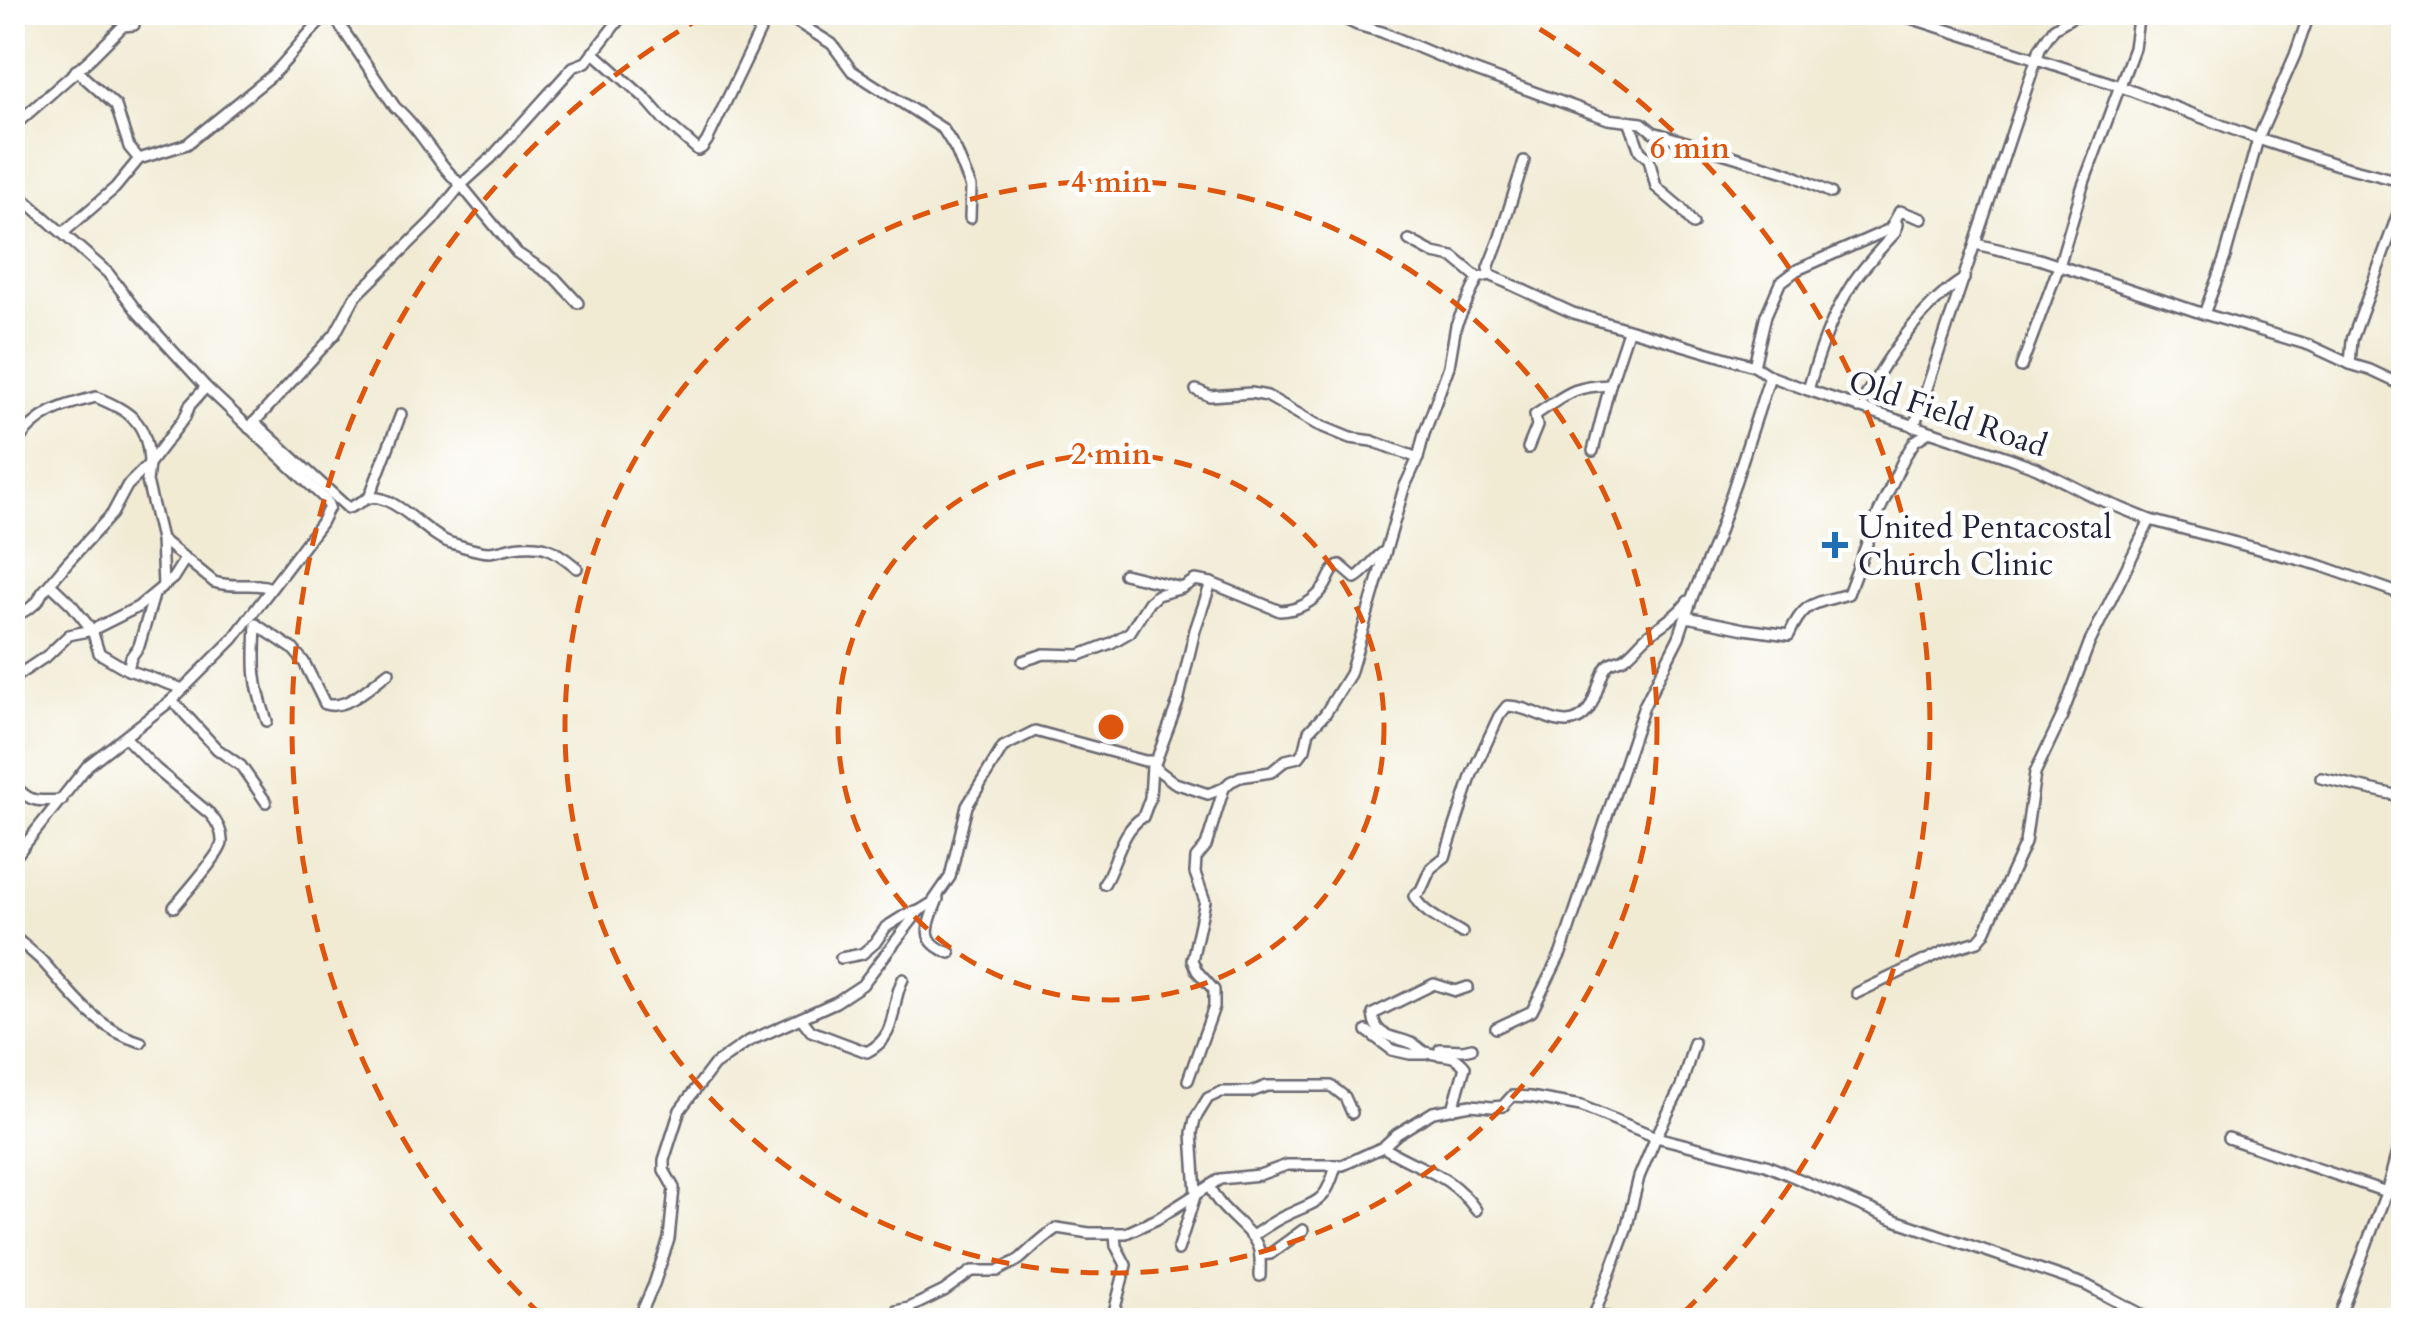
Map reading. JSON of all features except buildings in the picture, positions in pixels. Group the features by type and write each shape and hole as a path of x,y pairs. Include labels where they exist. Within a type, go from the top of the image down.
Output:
{"street":[{"path":"64,232 114,188 138,160 187,144 205,130 281,67 331,12 395,107 517,254 554,278 578,303"},
{"path":"251,425 335,334 355,297 432,221 573,67 586,62 625,12"},
{"path":"593,52 698,150 769,12"},
{"path":"781,12 832,44 852,71 943,129 971,187 970,218"},
{"path":"1330,12 1608,119 1642,123 1653,132 1788,173 1831,193"},
{"path":"1897,14 1916,12"},
{"path":"1914,427 2036,60 2054,28 2092,12"},
{"path":"2021,367 2134,48 2139,12"},
{"path":"2204,314 2225,257 2258,138 2310,12"},
{"path":"1897,14 2120,86 2338,165 2404,182"},
{"path":"16,124 123,26 134,24"},
{"path":"76,70 116,106 129,147 138,160"},
{"path":"1629,121 1640,151 1649,159 1656,186 1681,208 1692,224"},
{"path":"1478,278 1490,275 1488,268 1524,162"},
{"path":"14,193 108,273 139,314 206,387 348,508 368,498 391,504 439,539 482,552 544,546 577,568"},
{"path":"2350,364 2352,340 2404,196"},
{"path":"1900,211 1922,219"},
{"path":"1754,366 1766,315 1780,282 1797,270 1890,229 1900,211"},
{"path":"1808,390 1836,313 1857,278 1895,232 1900,211"},
{"path":"1409,240 1432,254 1453,257 1478,278"},
{"path":"1976,244 2112,282 2309,345 2404,386"},
{"name":"Old Field Road","path":"1490,275 1573,313 1754,366 1808,390 2037,468 2150,520 2319,566 2404,595"},
{"path":"841,958 862,954 886,927 932,903 950,877 967,806 1003,747 1035,730 1152,762 1159,772 1208,794 1240,777 1271,772 1286,760 1299,757 1309,731 1325,714 1350,674 1404,488 1450,366 1456,325 1478,278"},
{"path":"1859,408 1922,316 1949,288 1964,279"},
{"path":"1593,452 1628,330"},
{"path":"1462,933 1427,912 1414,896 1421,890 1430,868 1445,857 1472,774 1499,716 1507,706 1518,706 1564,723 1579,718 1587,713 1606,667 1613,660 1624,658 1682,610 1718,538 1770,376"},
{"path":"1528,448 1537,426 1536,414 1566,393 1584,386 1610,385"},
{"path":"12,618 30,608 112,514 127,486 149,464 206,387"},
{"path":"1196,390 1210,396 1267,396 1350,438 1372,440 1418,458"},
{"path":"12,434 16,443 29,425 48,412 96,398 133,416 148,450 147,482 161,539 163,587"},
{"path":"368,498 401,414"},
{"path":"12,861 88,765 172,700 254,622 270,588 321,523 329,507 326,500 251,425"},
{"path":"1687,618 1789,635 1798,614 1814,604 1848,594 1899,469 1915,441 1929,432"},
{"path":"1857,993 1984,934 2026,844 2035,772 2062,716 2088,644 2150,520"},
{"path":"161,539 214,582 242,587 263,584 270,588"},
{"path":"1024,662 1044,654 1080,655 1111,643 1130,632 1148,602 1157,595 1196,580 1280,611 1302,607 1324,586 1333,569 1340,565 1355,578 1386,550"},
{"path":"12,679 69,635 92,630 138,607 173,578 185,559"},
{"path":"1124,574 1182,588"},
{"path":"1152,762 1156,761 1178,702 1211,583"},
{"path":"50,584 92,630 99,653 128,670 183,689"},
{"path":"128,670 154,595"},
{"path":"1496,1028 1532,1011 1561,953 1644,706 1687,618 1692,595"},
{"path":"254,622 293,649 325,704 338,706 389,672"},
{"path":"254,622 255,686 267,721"},
{"path":"172,700 241,766 266,802"},
{"path":"125,737 210,814 222,833 220,850 174,907"},
{"path":"1104,884 1131,824 1143,817 1150,798 1152,762"},
{"path":"2320,778 2404,798"},
{"path":"12,783 31,800 62,800"},
{"path":"1188,1080 1214,1007 1214,990 1196,971 1192,960 1206,901 1195,873 1196,858 1206,846 1224,788"},
{"path":"940,893 928,936 937,948 950,953"},
{"path":"638,1320 668,1240 674,1188 664,1170 664,1160 680,1110 714,1065 747,1042 836,1002 862,985 919,911"},
{"path":"12,935 100,1023 125,1038 141,1042"},
{"path":"801,1018 811,1031 867,1052 880,1045 889,1031 903,979"},
{"path":"1452,1109 1465,1067 1444,1054 1426,1053 1414,1044 1387,1037 1374,1022 1373,1014 1434,984 1456,990 1468,987"},
{"path":"1367,1031 1392,1050 1421,1056 1442,1048 1472,1048"},
{"path":"1618,1320 1593,1317 1626,1230 1639,1177 1681,1087 1694,1043"},
{"path":"1178,1250 1196,1193 1192,1132 1208,1098 1221,1092 1251,1092 1267,1086 1331,1086 1345,1097 1352,1113"},
{"path":"896,1311 944,1292 972,1271 998,1271 1018,1261 1057,1228 1126,1233 1220,1180 1259,1176 1287,1165 1336,1166 1360,1160 1433,1112 1471,1105 1503,1106 1512,1096 1581,1106 1656,1137 1766,1165 1894,1220 2086,1286 2152,1320"},
{"path":"2338,1320 2386,1192 2404,1126"},
{"path":"2228,1138 2404,1198"},
{"path":"1383,1147 1447,1179 1476,1210"},
{"path":"1252,1236 1322,1198 1331,1186 1336,1166"},
{"path":"1210,1186 1222,1209 1252,1236 1259,1248 1260,1276"},
{"path":"1260,1256 1270,1254 1304,1230"},
{"path":"1112,1320 1126,1265 1116,1246 1115,1233"}],"place":[{"name":"United Pentacostal Church Clinic","path":"1835,545"}]}
